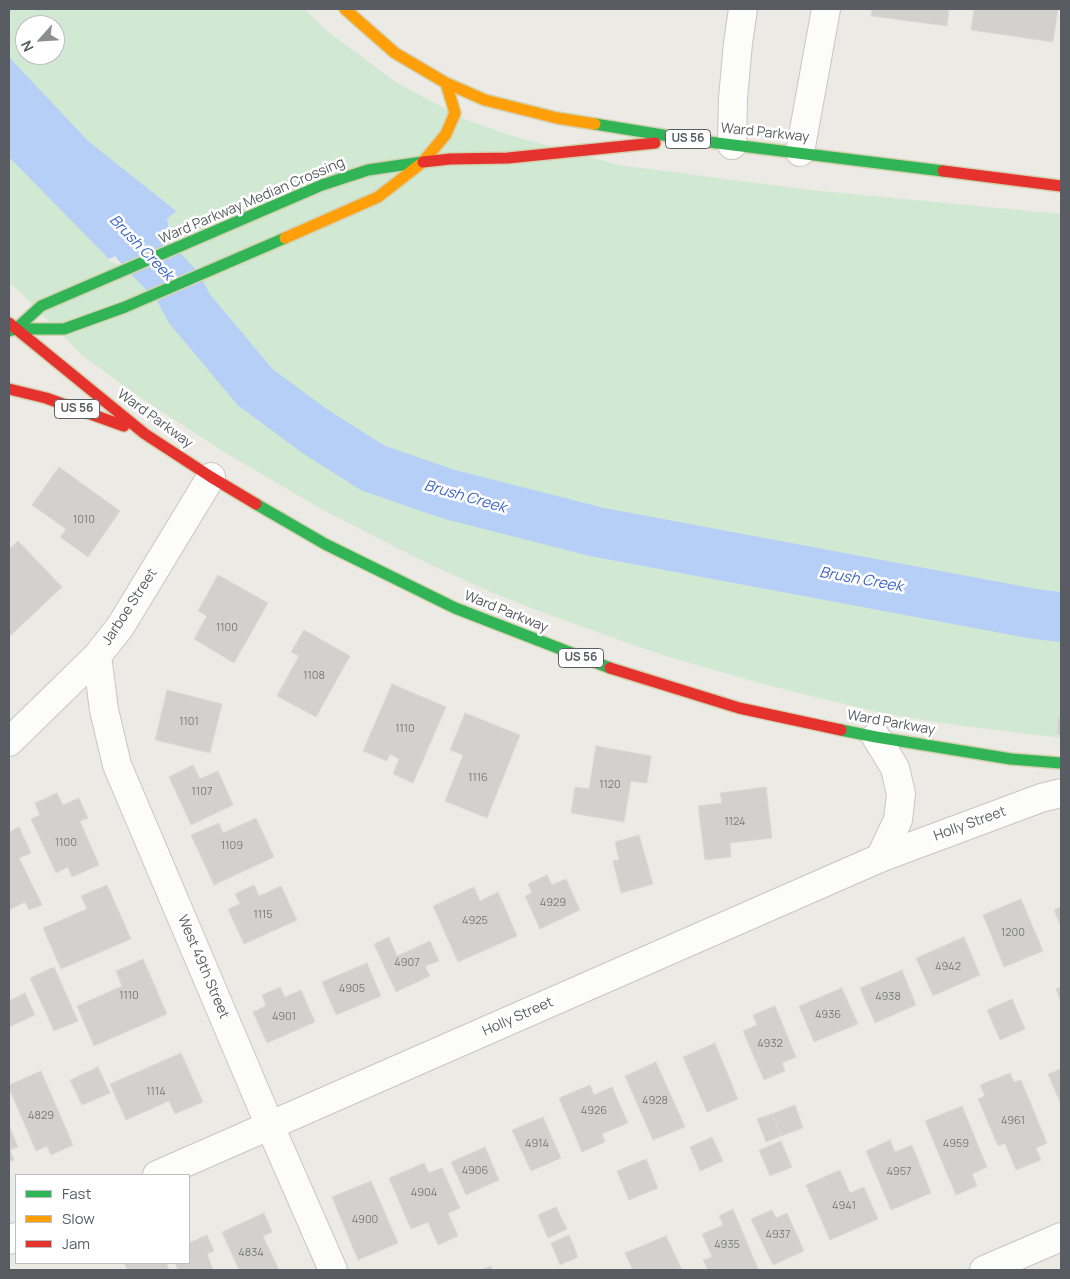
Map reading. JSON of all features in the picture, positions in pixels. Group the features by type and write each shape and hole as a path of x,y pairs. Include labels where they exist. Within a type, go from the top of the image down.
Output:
{"main road":[{"name":"Ward Parkway","path":"345,9 395,53 446,83 485,100 557,118 694,140 1061,186"},
{"path":"11,328 64,330 125,307 236,257 378,197 423,162 446,134 455,113 446,83"},
{"name":"Ward Parkway Median Crossing","path":"11,328 41,306 322,185 368,170 450,159 508,158 694,140"},
{"name":"Ward Parkway","path":"11,328 145,434 211,477 324,544 455,608 592,662 739,708 876,737 1011,759 1061,763"},
{"name":"US 56","path":"9,389 62,404 145,434"}],"street":[{"path":"732,145 733,98 743,9"},
{"path":"800,152 826,9"},
{"name":"Jarboe Street","path":"9,742 97,656 120,627 211,477"},
{"name":"West 49th Street","path":"97,656 104,710 117,765 333,1270"},
{"path":"876,737 895,768 901,794 898,820 880,858"},
{"name":"Holly Street","path":"159,1174 880,858 1041,798 1061,793"},
{"path":"984,1270 1061,1237"}],"green space":[{"path":"9,9 304,9 327,31 397,83 467,120 509,135 619,165 810,190 1061,214 1061,738 964,726 878,712 756,682 662,655 493,593 427,563 323,510 219,449 134,393 83,356 9,283"}],"water":[{"path":"9,57 88,141 176,211 167,219 178,287 108,258 9,157"}],"pier":[{"path":"172,231 180,286 177,289 107,260"}],"building":[{"path":"872,9 949,9 947,26 871,16"},
{"path":"974,9 1058,9 1053,42 971,30"},
{"path":"59,467 120,511 88,557 60,537 66,529 32,505"},
{"path":"18,541 62,587 9,637 9,549"},
{"path":"218,575 268,603 234,663 194,639 207,616 198,611"},
{"path":"304,630 350,656 316,717 277,696 299,656 291,652"},
{"path":"392,684 446,707 413,783 393,774 399,759 390,754 387,761 363,751"},
{"path":"167,690 222,704 210,753 155,740"},
{"path":"465,713 520,735 487,818 445,801 463,755 450,750"},
{"path":"1058,718 1061,718 1061,734 1057,734"},
{"path":"596,746 651,756 647,783 631,781 624,822 571,813 575,787 589,789"},
{"path":"193,765 200,779 218,771 233,805 191,825 169,777"},
{"path":"766,787 772,838 730,843 731,857 705,860 698,806 722,803 720,793"},
{"path":"57,793 63,805 79,798 88,818 80,821 99,865 72,877 68,867 56,873 31,819 40,815 35,803"},
{"path":"256,818 274,857 214,885 191,835 219,823 223,833"},
{"path":"19,827 31,853 19,858 42,905 29,910 25,902 9,910 9,832"},
{"path":"639,835 653,884 621,893 613,861 619,860 615,842"},
{"path":"547,875 552,885 566,879 580,910 540,929 525,896 532,893 528,884"},
{"path":"107,885 131,939 61,969 43,928 87,909 81,896"},
{"path":"254,885 259,896 281,886 297,920 244,944 228,909 240,904 235,894"},
{"path":"474,887 480,901 498,892 517,936 458,962 433,906"},
{"path":"1021,899 1043,951 1004,967 983,915"},
{"path":"1061,907 1061,927 1054,910"},
{"path":"389,937 397,956 430,941 439,961 425,966 430,976 396,992 374,944"},
{"path":"964,937 980,975 933,996 916,958"},
{"path":"143,959 167,1014 94,1046 77,1006 122,986 116,971"},
{"path":"367,963 381,996 336,1015 322,982"},
{"path":"54,967 78,1021 54,1031 30,978"},
{"path":"902,970 916,1005 875,1023 860,988"},
{"path":"280,987 285,997 301,990 315,1022 267,1043 253,1012 266,1006 262,995"},
{"path":"1061,987 1061,1002 1056,989"},
{"path":"842,988 858,1024 814,1042 799,1006"},
{"path":"25,993 35,1015 9,1027 9,1001"},
{"path":"1012,999 1025,1029 1000,1040 987,1010"},
{"path":"775,1006 796,1057 782,1063 785,1071 764,1080 743,1031 757,1025 753,1015"},
{"path":"715,1043 738,1099 707,1112 683,1057"},
{"path":"181,1053 203,1102 175,1114 169,1101 126,1120 110,1084"},
{"path":"656,1062 685,1127 653,1140 625,1076"},
{"path":"98,1067 110,1093 82,1105 70,1080"},
{"path":"1061,1069 1061,1104 1048,1074"},
{"path":"41,1071 73,1145 51,1155 47,1146 36,1151 9,1088 9,1085"},
{"path":"1010,1073 1014,1082 1021,1080 1047,1143 1036,1148 1041,1160 1016,1170 1005,1143 998,1146 978,1099 985,1096 980,1085"},
{"path":"590,1085 594,1095 612,1087 628,1123 602,1134 605,1142 582,1152 559,1098"},
{"path":"795,1105 803,1128 781,1136 772,1114"},
{"path":"962,1106 987,1167 972,1174 977,1186 956,1195 925,1121"},
{"path":"772,1114 781,1136 766,1142 757,1119"},
{"path":"543,1117 561,1158 531,1171 512,1130"},
{"path":"9,1125 18,1147 10,1150 14,1160 9,1162"},
{"path":"712,1137 723,1161 700,1171 690,1147"},
{"path":"890,1140 895,1152 912,1145 931,1193 891,1210 866,1151"},
{"path":"781,1141 792,1167 770,1176 759,1150"},
{"path":"485,1147 499,1180 466,1195 451,1162"},
{"path":"646,1159 658,1188 629,1200 617,1171"},
{"path":"424,1163 429,1173 442,1168 460,1208 448,1213 458,1236 438,1245 428,1222 411,1229 389,1178"},
{"path":"840,1170 850,1193 864,1187 878,1219 830,1240 806,1185"},
{"path":"371,1181 398,1243 358,1260 332,1197"},
{"path":"556,1207 567,1229 548,1238 538,1215"},
{"path":"733,1209 758,1269 708,1270 703,1260 712,1257 702,1234 723,1225 719,1216"},
{"path":"772,1210 776,1218 787,1213 804,1251 773,1265 751,1219"},
{"path":"264,1213 272,1232 263,1236 279,1270 239,1270 222,1232"},
{"path":"207,1235 214,1251 207,1254 213,1270 178,1270 175,1264 190,1264 190,1243"},
{"path":"569,1235 578,1257 560,1265 551,1243"},
{"path":"666,1236 682,1270 633,1270 625,1253"},
{"path":"125,1264 166,1264 169,1270 128,1270"},
{"path":"491,1266 493,1270 481,1270"}],"waterway":[{"name":"Brush Creek","path":"138,245 178,287 189,308 255,387 316,432 373,468 448,494 597,532 1035,614 1061,617"}],"traffic: fast":[{"path":"595,124 693,140 943,171"},
{"path":"16,329 41,306 322,185 368,170 422,162"},
{"path":"9,331 16,329 64,329 125,307 285,238"},
{"path":"256,504 325,544 455,608 610,668"},
{"path":"841,730 1011,759 1061,763"}],"traffic: slow":[{"path":"345,9 395,53 446,83 485,100 557,118 595,124"},
{"path":"285,238 378,197 423,162 446,134 455,113 446,83"}],"traffic: jam":[{"path":"423,162 450,159 508,158 655,143"},
{"path":"943,171 1061,186"},
{"path":"9,323 145,434 256,504"},
{"path":"9,389 46,398 124,426"},
{"path":"610,668 739,708 841,730"}]}
